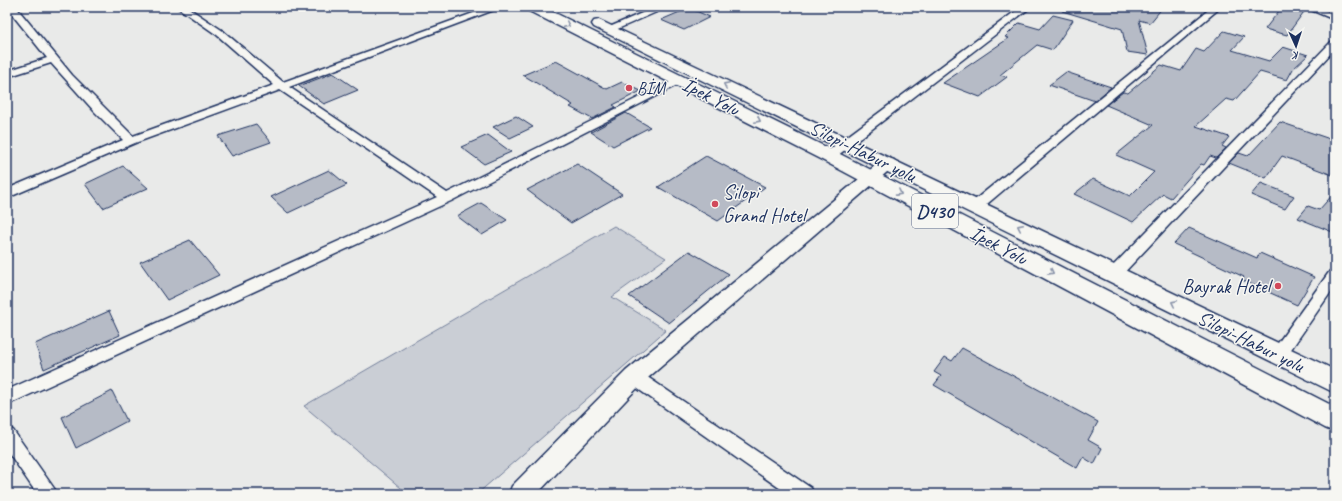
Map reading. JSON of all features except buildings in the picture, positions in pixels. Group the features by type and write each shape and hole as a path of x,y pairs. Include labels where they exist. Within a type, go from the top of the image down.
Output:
{"highway":[{"name":"İpek Yolu","path":"532,7 829,156 1335,420"},
{"name":"Silopi-Habur yolu","path":"563,7 888,163 1335,382"}],"street":[{"path":"11,7 52,60 111,123 131,141"},
{"path":"181,7 220,33 281,86 446,198"},
{"path":"7,194 131,141 498,7"},
{"path":"610,29 664,7"},
{"path":"829,156 848,144 1027,7"},
{"path":"976,206 1217,7"},
{"path":"1308,7 1335,17"},
{"path":"1114,274 1335,43"},
{"path":"7,74 52,60"},
{"path":"7,398 446,198 680,81"},
{"path":"521,494 634,377 888,163"},
{"path":"1279,354 1335,275"},
{"path":"634,377 804,494"},
{"path":"7,435 48,494"}],"shaded area":[{"path":"614,226 666,258 612,297 666,330 477,494 408,494 304,406"}],"place":[{"name":"BİM","path":"629,88"},
{"name":"Silopi Grand Hotel","path":"715,204"},
{"name":"Bayrak Hotel","path":"1278,286"}]}
